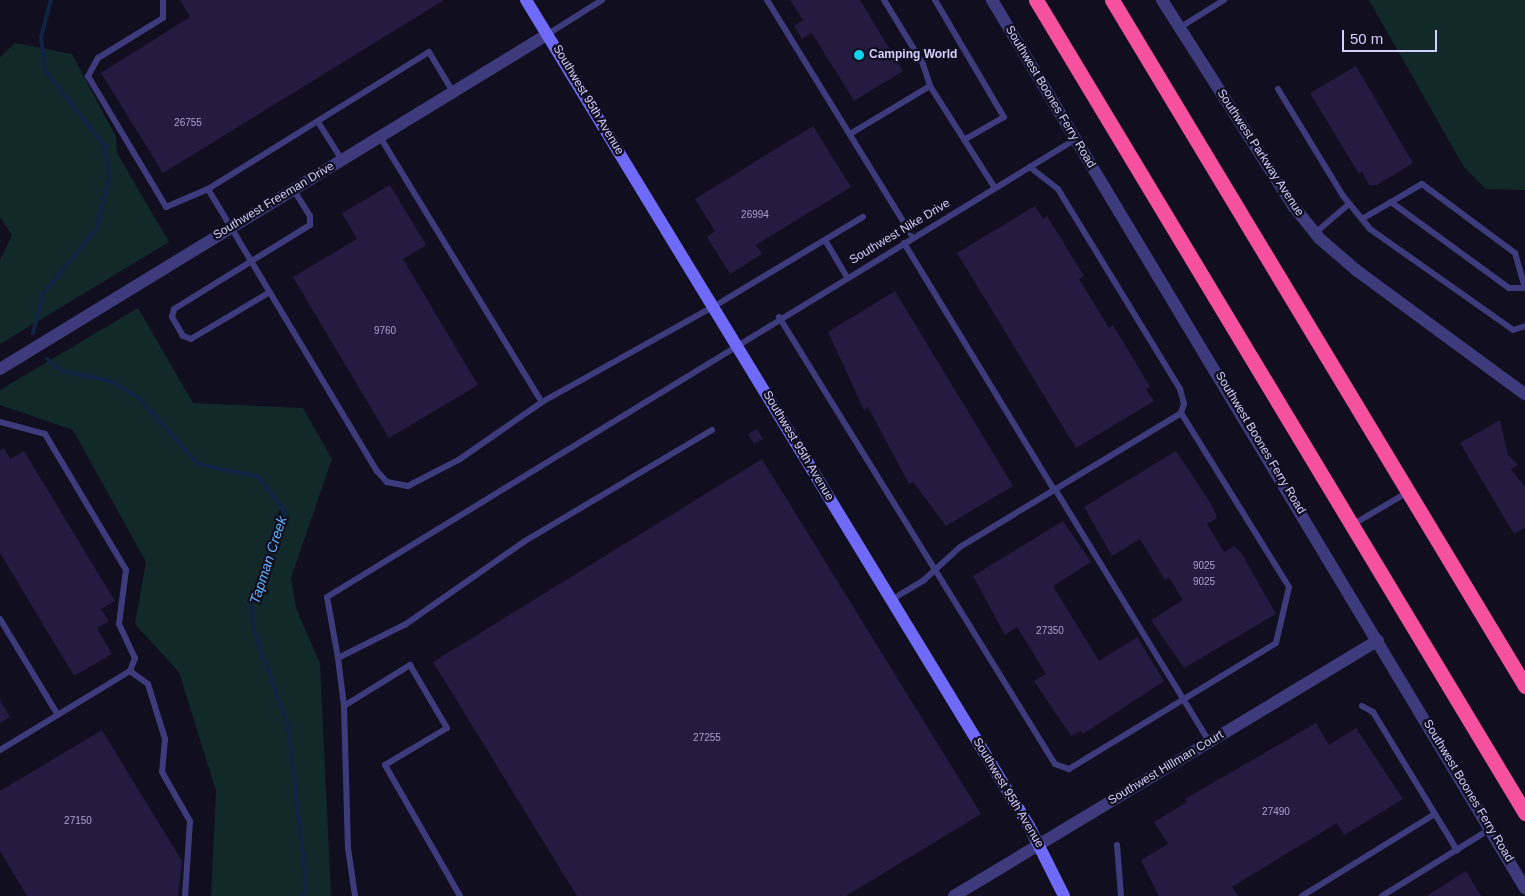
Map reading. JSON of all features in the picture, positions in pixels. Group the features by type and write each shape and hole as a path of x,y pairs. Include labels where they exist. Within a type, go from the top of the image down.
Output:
{"highway":[{"path":"1036,0 1525,812"},
{"path":"1112,0 1525,686"}],"main road":[{"name":"Southwest 95th Avenue","path":"526,0 1040,845 1064,896"}],"street":[{"name":"Southwest Boones Ferry Road","path":"992,0 1378,640 1525,888"},
{"name":"Southwest Parkway Avenue","path":"1162,0 1315,233 1356,270 1525,394"},
{"name":"Southwest Freeman Drive","path":"0,369 548,34"},
{"name":"Southwest Hillman Court","path":"954,896 1378,640"}],"lane":[{"path":"163,0 163,18 98,58 88,76 160,202 166,207 178,206 208,189 429,52 453,92"},
{"path":"548,34 602,0"},
{"path":"767,0 913,237"},
{"path":"884,0 923,64 930,86 994,188"},
{"path":"935,0 1004,117 964,140"},
{"path":"1179,28 1224,0"},
{"path":"850,134 930,86"},
{"path":"1278,89 1349,204 1362,219 1513,330 1525,326"},
{"path":"318,122 342,160"},
{"path":"380,137 542,402"},
{"name":"Southwest Nike Drive","path":"338,658 327,597 736,344 1076,140"},
{"path":"891,600 933,570 960,547 1181,413 1184,404 1180,389 1058,190 1030,167"},
{"path":"1362,219 1391,202 1422,184 1515,253 1524,288 1509,288 1391,202"},
{"path":"208,189 387,482 408,486 430,478 542,402 713,307 863,217"},
{"path":"270,292 191,339 183,336 172,317 174,309 310,225 310,216 293,189"},
{"path":"1315,233 1349,204"},
{"path":"825,240 847,277"},
{"path":"904,242 1209,742"},
{"path":"779,318 933,570 1055,764 1069,769 1276,643 1289,587 1181,413"},
{"path":"0,422 45,434 126,570 119,624 135,658 130,672 0,750"},
{"path":"355,896 348,848 344,706 338,658 406,624 525,541 712,430"},
{"path":"1352,525 1408,492"},
{"path":"0,619 58,715"},
{"path":"344,706 410,666 447,728 385,765 460,896"},
{"path":"130,672 148,684 165,739 162,772 190,821 185,896"},
{"path":"1362,706 1373,712 1457,850"},
{"path":"1302,896 1435,814"},
{"path":"1382,896 1490,829"},
{"path":"1117,845 1121,896"}],"green space":[{"path":"1369,0 1525,0 1525,190 1486,189 1464,167"},
{"path":"15,43 72,54 116,137 117,153 169,242 0,344 0,260 12,235 0,217 0,57"},
{"path":"138,308 193,403 303,408 332,459 291,578 296,608 320,664 331,896 211,896 216,791 179,672 135,624 146,562 73,430 0,405 0,390"}],"building":[{"path":"180,0 444,0 163,173 101,73 190,17"},
{"name":"Camping World","path":"790,0 860,0 903,71 854,101 812,33 802,39 794,26 803,20"},
{"path":"1356,66 1413,163 1377,185 1369,185 1362,172 1359,174 1310,93"},
{"path":"813,126 851,187 756,245 762,254 730,274 707,237 715,231 695,199"},
{"path":"390,185 426,245 403,259 478,385 389,438 293,277 357,239 342,213"},
{"path":"1035,206 1043,219 1047,216 1084,276 1079,279 1109,328 1113,325 1150,387 1146,389 1154,401 1076,448 957,253"},
{"path":"895,291 1013,486 946,526 913,482 909,484 868,407 864,410 828,332"},
{"path":"1500,420 1508,455 1518,465 1511,469 1525,487 1525,528 1514,534 1460,443"},
{"path":"757,429 763,439 754,444 748,434"},
{"path":"4,448 10,459 24,451 115,601 101,609 109,621 97,628 112,654 74,676 0,553 0,450"},
{"path":"1176,451 1213,507 1217,518 1207,524 1224,552 1234,546 1242,554 1276,614 1184,668 1151,620 1183,600 1169,577 1165,580 1140,539 1112,556 1084,507"},
{"path":"762,459 981,814 846,896 577,896 433,662"},
{"path":"1063,521 1091,562 1053,586 1099,661 1137,637 1164,681 1083,734 1080,731 1071,736 1034,681 1046,674 1017,627 1005,635 973,576"},
{"path":"0,700 10,717 0,723"},
{"path":"1316,723 1329,745 1356,728 1403,799 1344,835 1337,823 1232,887 1238,896 1159,896 1141,860 1168,844 1154,822 1187,802 1185,799"},
{"path":"102,730 182,861 178,896 27,896 0,851 0,791"},
{"path":"1466,871 1481,896 1427,896"}],"waterway":[{"name":"Tapman Creek","path":"33,333 43,294 97,228 109,178 105,146 45,70 41,37 51,0"},
{"name":"Tapman Creek","path":"47,359 62,371 111,381 138,397 198,464 259,477 285,512 252,603 253,628 288,725 306,882 304,896"}],"place":[{"name":"Camping World","path":"859,55"}]}
